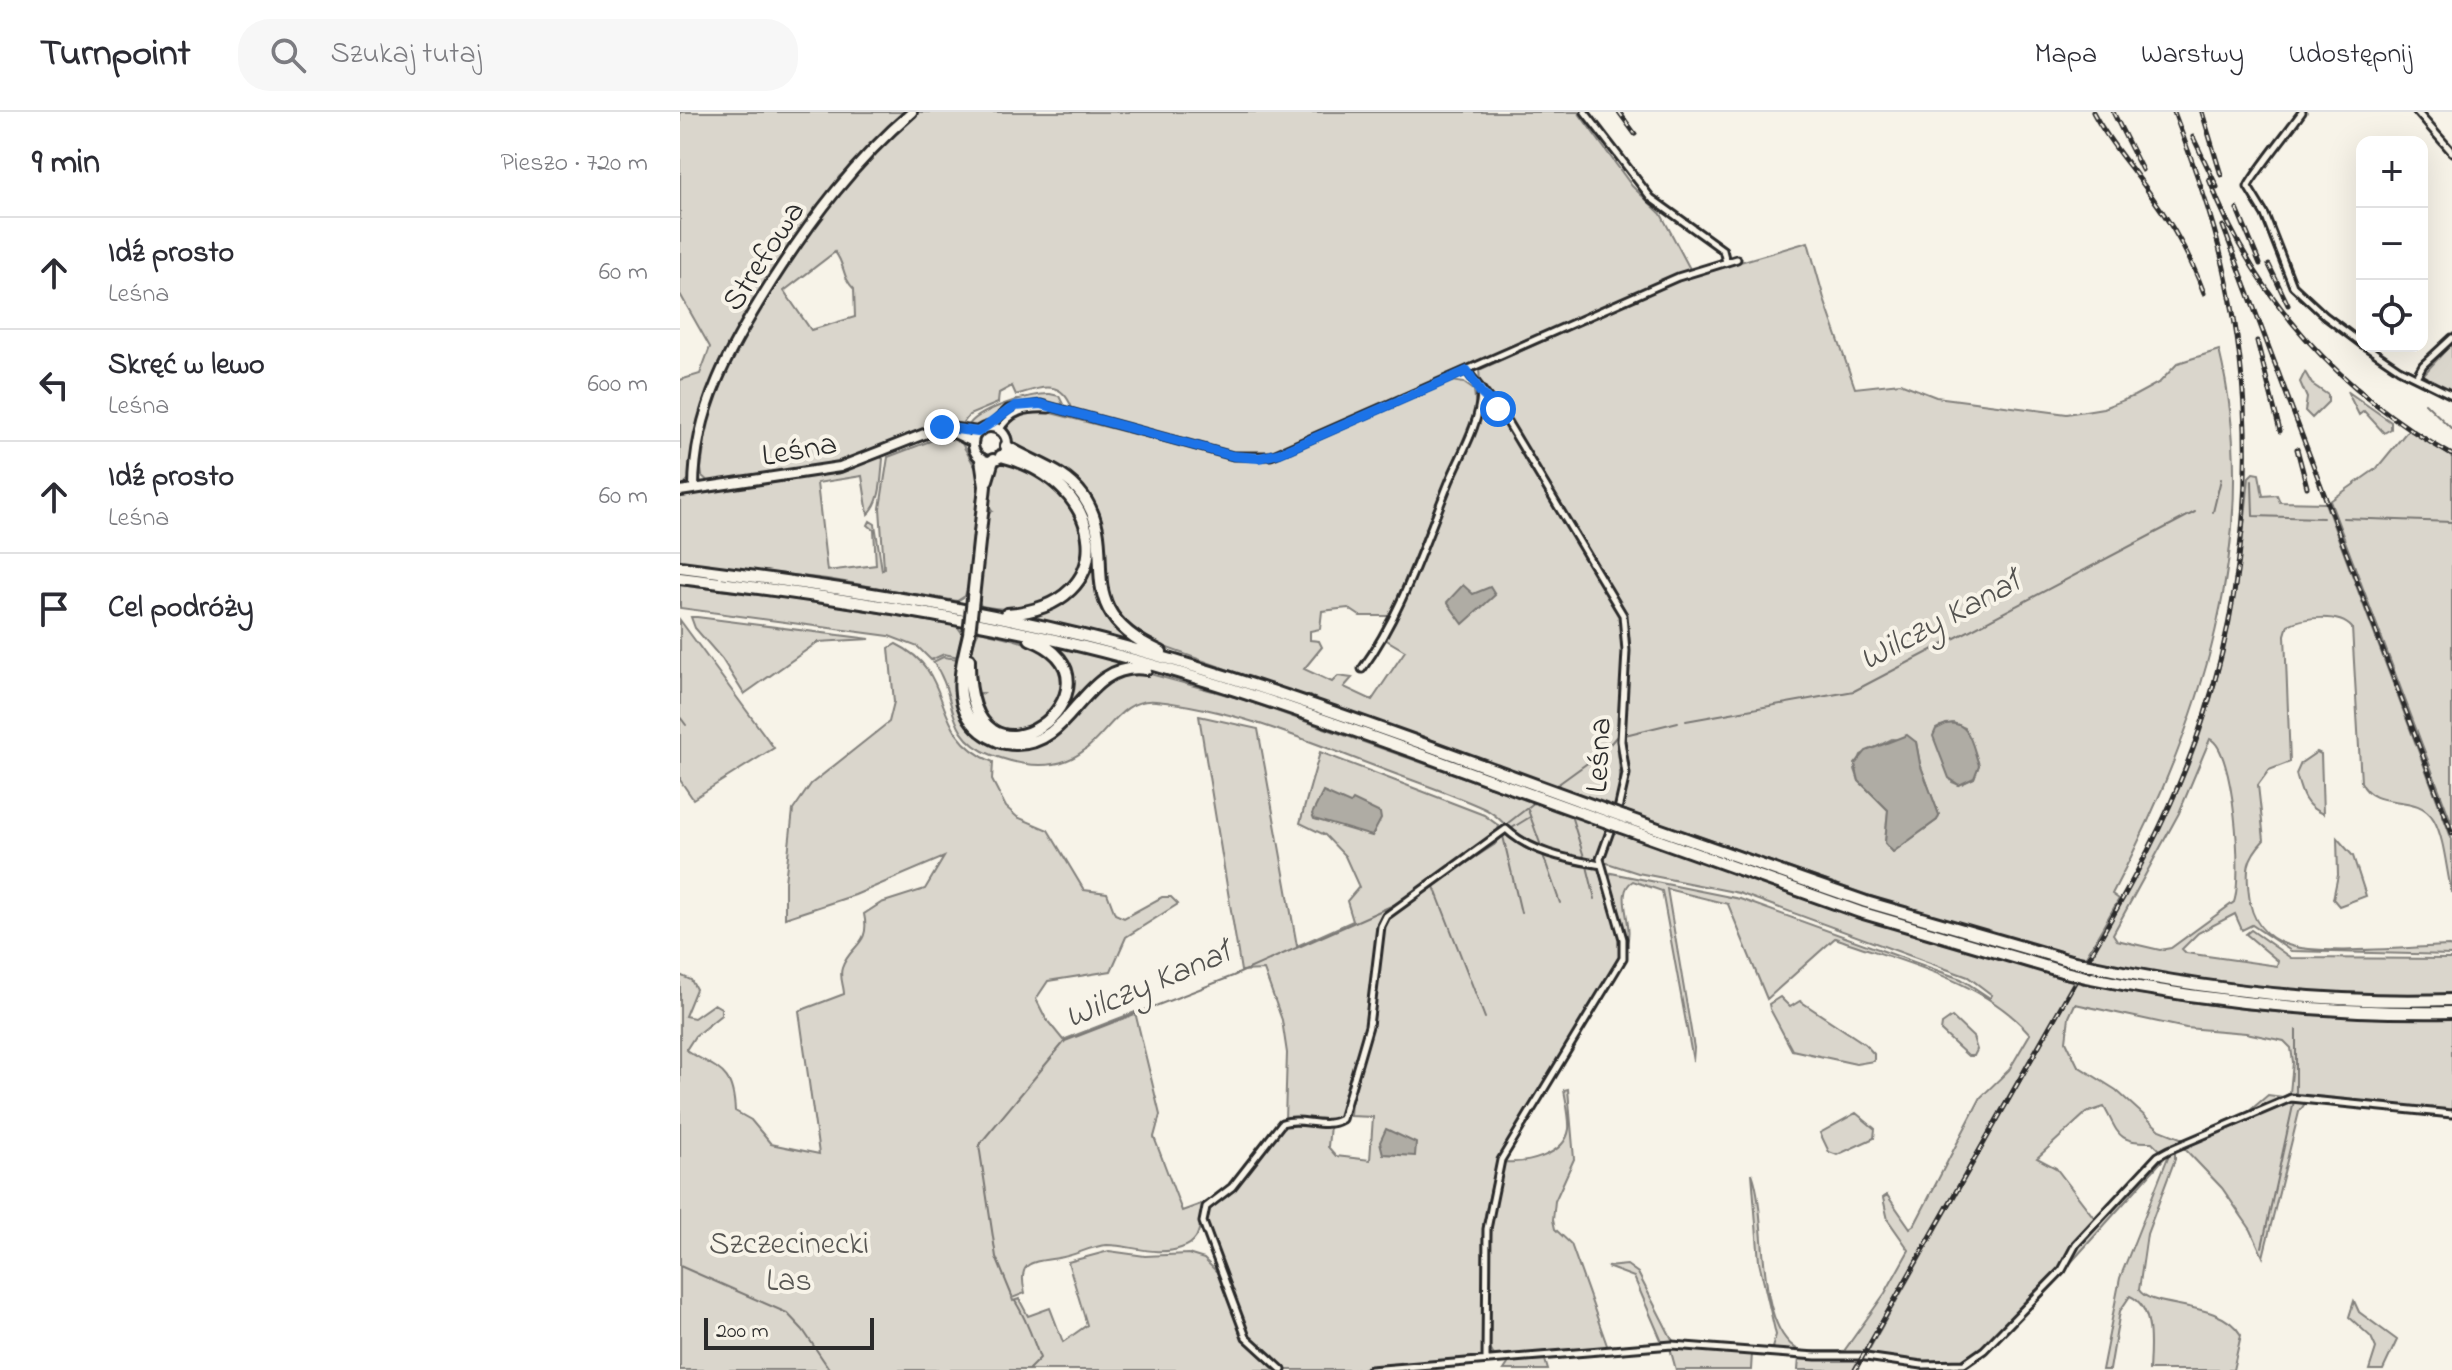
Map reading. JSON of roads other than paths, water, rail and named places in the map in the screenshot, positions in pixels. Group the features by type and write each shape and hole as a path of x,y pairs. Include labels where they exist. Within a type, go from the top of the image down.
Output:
{"highway":[{"path":"985,486 1000,454"},
{"path":"993,615 1038,609 1062,597 1085,563 1088,539 1084,516 1063,487 1000,454"},
{"path":"1000,454 1057,472 1077,488 1093,518 1099,579 1115,618 1143,643 1187,670"},
{"path":"981,459 985,486 969,634 960,684 962,705 979,729 994,739 1011,744 1030,743 1049,735 1093,685 1112,672 1137,668 1187,670"},
{"path":"680,567 899,597 993,615 1187,670 1493,775 1919,931 2065,972 2251,1005 2360,1012 2452,1012"},
{"path":"680,578 834,597 998,627 1187,670"},
{"path":"969,634 969,689 974,709 995,729 1009,735 1042,729 1060,710 1066,689 1063,670 1046,647 998,627"},
{"path":"1622,822 1895,912 2093,966 2171,982 2273,995 2353,1000 2452,1000"}],"street":[{"name":"Strefowa","path":"697,488 699,451 715,381 740,331 842,179 912,112"},
{"path":"1585,112 1651,198 1723,250 1726,262"},
{"path":"2302,112 2273,155 2251,177 2250,194 2265,215 2293,286 2356,339"},
{"path":"2417,112 2452,152"},
{"path":"1058,409 1019,411 1005,421 999,431 1000,454 981,459 973,442 978,432 989,428 1001,414 1021,404 1041,404 1233,456 1259,458 1296,447 1678,277 1737,259"},
{"path":"2416,377 2423,365 2452,338"},
{"path":"2375,352 2452,395"},
{"name":"Leśna","path":"1467,371 1481,393 1508,423 1624,618 1621,741 1626,784 1601,855 1601,865"},
{"path":"1362,669 1382,641 1423,547 1472,430 1481,393"},
{"name":"Leśna","path":"680,491 840,467 951,426 978,432"},
{"path":"989,428 999,431"},
{"name":"Leśna","path":"921,435 954,433 973,442"},
{"path":"1282,1370 1246,1337 1205,1235 1203,1216 1210,1203 1232,1187 1282,1123 1294,1120 1332,1123 1342,1119 1369,1026 1381,926 1386,916 1506,829 1521,842 1538,850 1601,865 1623,939 1623,958 1501,1160 1487,1229 1486,1360"},
{"path":"1370,1370 1672,1345 1816,1356 1859,1356 1922,1365 1964,1364 1984,1350 2062,1270 2076,1244 2163,1153 2291,1098 2452,1114"}],"waterway":[{"path":"2425,403 2452,429"},
{"name":"Wilczy Kanał","path":"2213,512 2221,479"},
{"name":"Wilczy Kanał","path":"2252,481 2253,516 2323,518"},
{"name":"Wilczy Kanał","path":"1686,721 1854,691 2195,512"},
{"name":"Wilczy Kanał","path":"2343,518 2452,522"},
{"path":"680,717 686,725"},
{"name":"Wilczy Kanał","path":"1625,735 1678,722"},
{"name":"Wilczy Kanał","path":"1553,788 1604,751 1617,736"},
{"name":"Wilczy Kanał","path":"1508,823 1535,802"},
{"path":"1528,810 1541,846"},
{"path":"1570,812 1584,857"},
{"path":"1512,828 1530,817"},
{"name":"Wilczy Kanał","path":"1012,1296 996,1257 979,1145 1065,1041 1233,976 1398,903 1498,830"},
{"path":"1442,879 1494,845 1502,836"},
{"path":"1503,836 1521,913"},
{"path":"1543,855 1560,903"},
{"path":"1587,866 1595,899"},
{"path":"1433,884 1485,1018"},
{"path":"2296,1030 2296,1094"},
{"path":"2262,1247 2294,1101"},
{"path":"680,1266 787,1313 803,1330 830,1370"},
{"name":"Wilczy Kanał","path":"1015,1301 1040,1358 1028,1370"}],"railway":[{"path":"1619,112 1635,134"},
{"path":"2093,112 2173,229 2204,293"},
{"path":"2113,112 2142,170"},
{"path":"1855,1370 2151,844 2179,784 2202,722 2220,659 2234,595 2242,530 2245,464 2243,398 2236,333 2224,268 2208,209 2174,112"},
{"path":"2202,112 2221,175"},
{"path":"2193,137 2217,187"},
{"path":"2209,179 2228,223 2251,264 2306,338 2338,372 2373,402 2452,455"},
{"path":"2237,209 2260,264"},
{"path":"2223,226 2452,833"},
{"path":"2269,265 2288,305"},
{"path":"2257,341 2280,431"},
{"path":"2297,449 2307,487"}],"park label":[{"name":"Szczecinecki Las","path":"789,1260"}]}
